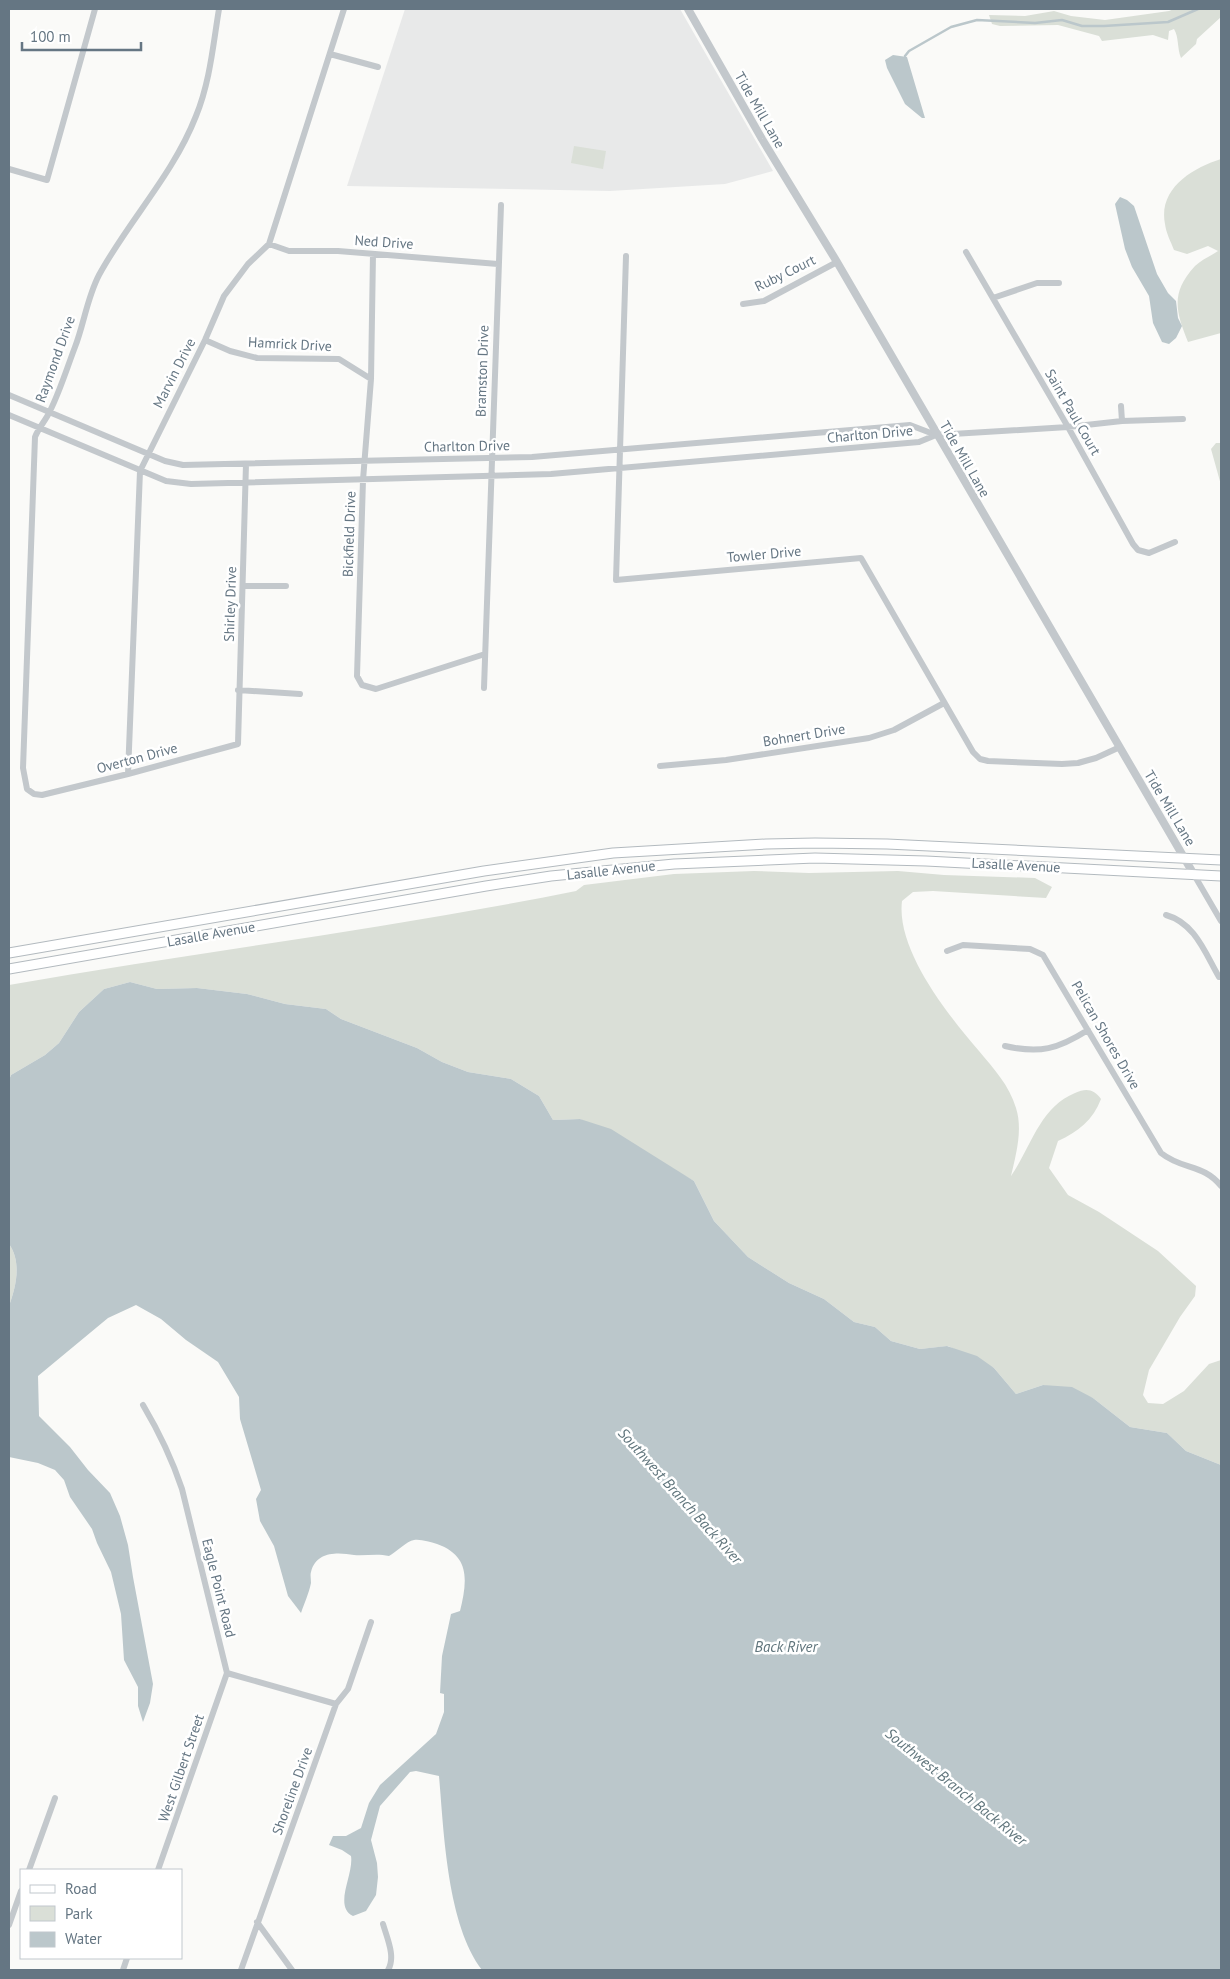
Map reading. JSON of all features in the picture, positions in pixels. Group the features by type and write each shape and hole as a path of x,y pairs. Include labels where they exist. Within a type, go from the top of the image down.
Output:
{"main road":[{"name":"Lasalle Avenue","path":"9,954 484,871 613,854 766,844 824,843 887,844 1221,860"},
{"name":"Lasalle Avenue","path":"9,969 486,886 560,875 674,864 769,859 858,858 1193,873 1221,876"}],"street":[{"path":"9,169 46,180 95,9"},
{"name":"Raymond Drive","path":"42,795 27,789 23,768 34,447 39,428 50,412 76,344 98,278 113,252 160,185 179,152 196,116 208,75 219,9"},
{"name":"Marvin Drive","path":"128,774 140,471 205,340 224,296 248,264 269,244 344,9"},
{"name":"Tide Mill Lane","path":"688,9 762,139 837,262 1221,921"},
{"path":"330,54 378,67"},
{"name":"Bramston Drive","path":"484,688 501,205"},
{"name":"Ned Drive","path":"269,244 289,251 338,251 498,264"},
{"name":"Saint Paul Court","path":"966,252 1068,427 1132,544 1138,550 1149,553 1175,542"},
{"name":"Bickfield Drive","path":"373,254 370,379 364,461 356,671 359,681 366,688 376,689 485,654"},
{"name":"Towler Drive","path":"626,256 616,580 861,558 973,752 980,759 1024,764 1078,763 1096,758 1120,747"},
{"name":"Ruby Court","path":"743,304 764,301 837,262"},
{"path":"993,298 1037,282 1059,283"},
{"name":"Hamrick Drive","path":"205,340 230,351 257,358 339,359 370,379"},
{"name":"Charlton Drive","path":"9,395 148,454 179,465 562,455 910,425 936,434 1183,419"},
{"path":"1121,406 1122,422"},
{"name":"Charlton Drive","path":"9,415 140,471 175,483 246,483 551,474 919,442 936,434"},
{"name":"Shirley Drive","path":"238,744 238,690 246,464"},
{"path":"243,586 286,586"},
{"path":"238,690 300,694"},
{"name":"Bohnert Drive","path":"660,766 726,760 869,738 894,730 944,702"},
{"name":"Overton Drive","path":"42,795 238,744"},
{"path":"1166,915 1177,918 1190,928 1219,977 1221,976"},
{"name":"Pelican Shores Drive","path":"947,951 963,945 1020,948 1037,951 1048,961 1161,1153 1177,1164 1205,1172 1221,1186"},
{"path":"1006,1046 1031,1050 1051,1048 1070,1042 1088,1030"},
{"name":"Eagle Point Road","path":"143,1405 158,1430 177,1475 227,1673"},
{"name":"Shoreline Drive","path":"241,1970 336,1704 348,1689 371,1622"},
{"path":"227,1673 336,1704"},
{"name":"West Gilbert Street","path":"158,1869 227,1673"},
{"path":"29,1869 55,1798"},
{"path":"9,1925 20,1894"},
{"path":"258,1922 292,1970"},
{"path":"383,1924 390,1950 391,1964 388,1970"}],"shaded area":[{"path":"405,9 680,9 773,171 725,184 610,191 347,186"}],"green space":[{"path":"1174,9 1221,9 1221,17 1197,39 1196,44 1181,58 1174,29 1169,31 1168,40 1153,35 1102,41 1099,36 1058,25 1000,26 992,24 989,15 1025,16 1054,11 1071,16 1105,20"},
{"path":"574,146 606,151 603,169 571,163"},
{"path":"1221,159 1221,333 1188,342 1178,312 1179,294 1187,276 1195,266 1218,251 1208,246 1187,254 1174,250 1166,231 1164,212 1172,190 1180,182 1199,168"},
{"path":"1216,443 1221,443 1221,485 1211,449"},
{"path":"754,871 809,873 898,871 944,875 1035,878 1052,887 1046,898 933,891 913,892 902,901 902,920 907,940 916,961 939,1001 1001,1078 1013,1100 1018,1116 1019,1133 1011,1176 1037,1129 1053,1108 1063,1099 1083,1090 1090,1090 1101,1099 1094,1113 1084,1124 1072,1134 1058,1141 1049,1168 1068,1195 1099,1212 1158,1251 1196,1286 1195,1296 1180,1317 1149,1370 1143,1395 1148,1403 1163,1404 1184,1391 1209,1364 1221,1360 1221,1465 1186,1451 1167,1433 1130,1427 1093,1398 1043,1385 1016,1394 994,1368 948,1346 920,1349 891,1341 875,1327 854,1322 824,1299 789,1283 748,1257 714,1221 694,1181 580,1119 553,1120 539,1096 511,1079 468,1072 442,1062 417,1048 341,1019 326,1009 285,1004 247,994 197,988 157,989 130,982 104,989 79,1012 59,1043 45,1055 11,1075 9,1080 9,985 505,905 576,891 584,885 674,874"},
{"path":"9,1244 17,1267 16,1283 9,1306"}],"water":[{"path":"893,55 907,57 925,118 922,118 905,104 885,60"},
{"path":"1120,197 1134,206 1157,274 1168,293 1176,301 1178,318 1182,326 1176,338 1169,344 1162,342 1153,323 1149,296 1132,267 1125,249 1115,204"},
{"name":"Back River","path":"130,982 157,989 197,988 247,994 285,1004 326,1009 341,1019 417,1048 442,1062 468,1072 511,1079 539,1096 553,1120 580,1119 611,1129 694,1181 714,1221 748,1257 789,1283 824,1299 854,1322 875,1327 891,1341 920,1349 947,1346 977,1356 994,1368 1016,1394 1043,1385 1072,1387 1093,1398 1130,1427 1167,1433 1186,1451 1221,1465 1221,1970 482,1970 470,1951 454,1903 449,1877 439,1776 416,1771 410,1772 380,1806 371,1840 377,1863 376,1895 366,1911 353,1916 347,1911 344,1898 350,1872 351,1856 329,1845 333,1836 346,1836 361,1828 369,1803 380,1785 436,1734 444,1712 444,1694 440,1693 442,1656 451,1614 460,1611 464,1590 464,1571 456,1555 437,1544 417,1540 408,1542 389,1556 328,1554 314,1565 311,1573 310,1587 301,1613 288,1596 274,1546 260,1521 256,1499 261,1490 240,1419 239,1397 218,1362 186,1340 161,1319 136,1305 108,1318 38,1376 39,1416 70,1447 88,1470 110,1493 120,1516 128,1545 153,1684 150,1703 143,1722 138,1706 138,1687 124,1660 121,1614 111,1572 92,1529 70,1497 64,1480 55,1470 38,1463 9,1457 9,1306 16,1283 17,1267 9,1244 9,1080 11,1075 45,1055 59,1043 79,1012 104,989"}],"waterway":[{"path":"905,56 909,51 951,27 977,20 1035,23 1062,20 1082,26 1104,26 1168,22 1198,9"}],"water label":[{"name":"Southwest Branch Back River","path":"680,1496"},
{"name":"Southwest Branch Back River","path":"956,1787"}]}
